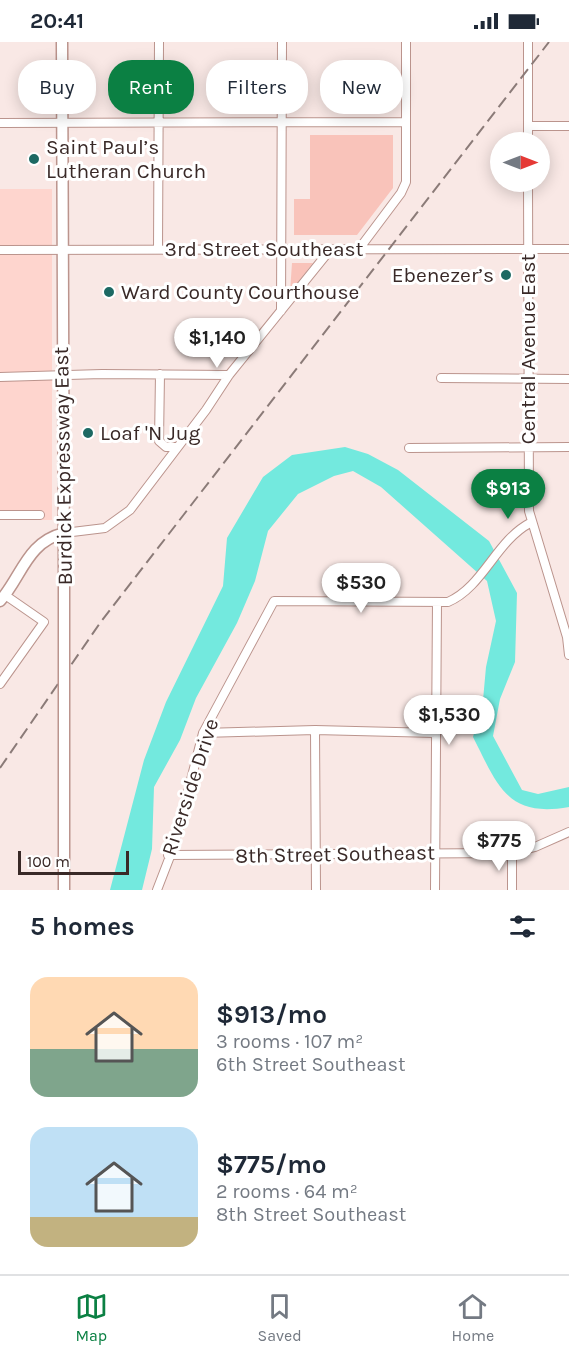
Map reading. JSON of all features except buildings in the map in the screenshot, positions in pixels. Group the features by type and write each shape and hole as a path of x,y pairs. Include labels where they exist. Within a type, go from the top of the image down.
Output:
{"main road":[{"name":"Burdick Expressway East","path":"62,42 64,890"},
{"path":"2,598 23,562 34,550 52,537 64,533"}],"street":[{"path":"158,249 159,42"},
{"path":"281,312 282,42"},
{"path":"359,249 401,193 406,182 406,42"},
{"path":"528,42 528,132"},
{"path":"0,123 406,122"},
{"path":"528,126 569,126"},
{"name":"Central Avenue East","path":"528,192 530,523 568,638 569,655"},
{"name":"3rd Street Southeast","path":"0,250 569,249"},
{"path":"64,533 98,529 112,524 130,510 206,410 229,375 330,250"},
{"path":"160,374 159,441 166,447 177,447"},
{"path":"0,377 229,375"},
{"path":"441,378 569,379"},
{"path":"409,448 569,447"},
{"path":"0,515 40,515"},
{"path":"435,890 437,602 456,599 517,530 530,523"},
{"path":"0,684 44,622 2,598"},
{"name":"Riverside Drive","path":"157,890 168,855 174,846 203,733 274,601 437,602"},
{"path":"203,733 315,730 436,733"},
{"path":"315,730 316,890"},
{"name":"8th Street Southeast","path":"168,855 512,853 535,847 569,832"},
{"path":"512,853 512,890"}],"shaded area":[{"path":"310,135 393,135 393,188 357,235 294,235 294,199 310,199"},
{"path":"0,189 52,189 52,520 0,520"},
{"path":"292,263 313,263 290,292"}],"water":[{"path":"345,447 368,454 398,470 489,541 517,593 515,662 500,699 493,736 522,790 538,794 569,787 569,807 531,808 518,803 498,784 473,737 483,700 486,667 496,621 487,581 381,487 353,471 334,476 298,494 268,531 255,581 237,623 196,698 180,740 154,787 152,849 142,890 110,890 144,760 166,702 223,586 227,538 263,477 292,455"}],"railway":[{"path":"0,768 100,623 549,42"}],"place":[{"name":"Saint Paul’s Lutheran Church","path":"34,159"},
{"name":"Ebenezer’s","path":"506,275"},
{"name":"Ward County Courthouse","path":"109,292"},
{"name":"Loaf 'N Jug","path":"88,433"}]}
